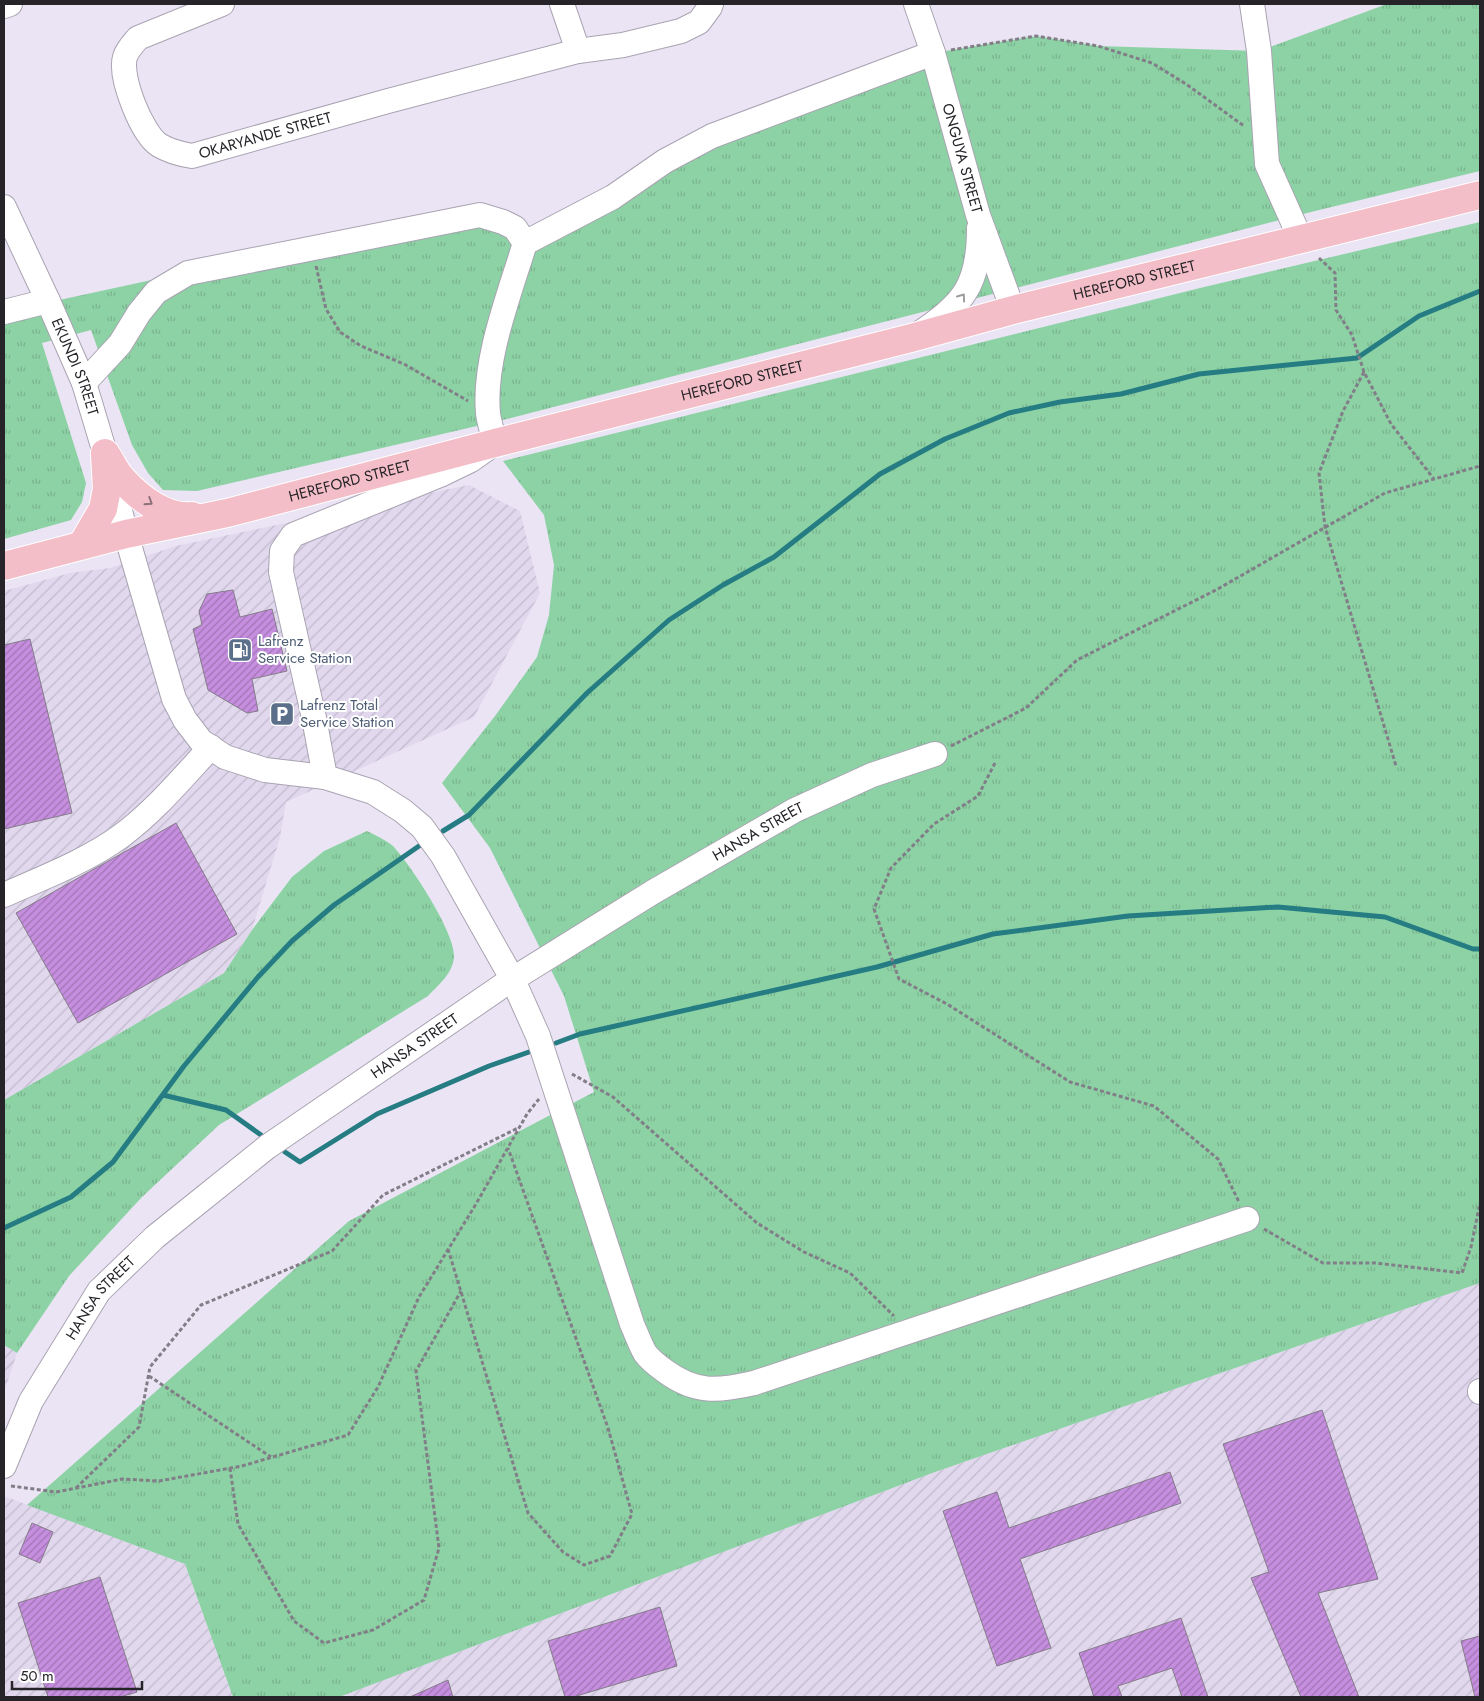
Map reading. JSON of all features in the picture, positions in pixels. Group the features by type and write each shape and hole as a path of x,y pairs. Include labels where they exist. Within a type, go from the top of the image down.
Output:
{"main road":[{"name":"HEREFORD STREET","path":"4,566 126,534 227,512 911,338 1013,310 1480,195"},
{"path":"105,453 121,479 144,500 164,511 185,517 227,512"},
{"path":"82,545 103,509 107,489 105,453"}],"street":[{"path":"4,6 10,4"},
{"name":"OKARYANDE STREET","path":"222,4 138,38 129,48 124,59 126,82 143,127 158,144 174,152 192,156 388,101 578,51 623,45 681,30 699,22 711,4"},
{"path":"562,4 578,51"},
{"name":"ONGUYA STREET","path":"916,4 933,53 978,216 1013,310"},
{"path":"1252,4 1259,51 1266,164 1301,240"},
{"path":"325,777 312,709 281,572 282,551 293,535 440,475 471,460 495,443 488,413 488,387 496,338 525,243 613,197 665,161 712,136 933,53"},
{"name":"EKUNDI STREET","path":"4,207 84,383 174,699 185,720 201,741 225,757 266,770 325,777 373,792 403,811 422,827 443,856 513,980 538,1036 632,1324 646,1353 658,1366 675,1378 695,1388 728,1389 754,1383 1247,1219"},
{"path":"84,383 120,344 139,313 156,292 188,274 480,215 515,228 525,243"},
{"path":"911,338 932,325 957,303 970,286 978,261 978,216"},
{"path":"4,312 48,301"},
{"path":"4,895 91,855 121,836 161,802 211,747"},
{"name":"HANSA STREET","path":"4,1466 31,1400 100,1291 155,1237 267,1148 513,980 653,892 795,810 872,775 935,754"}],"path":[{"path":"933,53 1036,36 1098,46 1152,63 1186,84 1264,141"},
{"path":"1301,240 1335,273 1336,310 1352,336 1364,372 1391,424 1434,479"},
{"path":"312,249 326,309 340,332 361,346 404,364 488,413"},
{"path":"1364,372 1343,411 1319,473 1325,527 1396,766"},
{"path":"935,754 1026,708 1077,660 1216,590 1385,493 1480,466"},
{"path":"995,763 978,796 934,824 891,868 874,909 900,979 947,1004 1070,1082 1154,1106 1218,1159 1247,1219 1324,1262 1375,1263 1462,1273 1471,1246 1480,1203"},
{"path":"4,1484 56,1492 122,1480 159,1481 230,1468 348,1435 378,1387 419,1297 476,1204 550,1071 613,1097 757,1223 804,1252 850,1273 894,1315 916,1330"},
{"path":"76,1488 139,1428 150,1367 201,1305 332,1251 383,1195 520,1127"},
{"path":"448,1249 528,1513 562,1552 584,1565 610,1556 632,1514 608,1428 508,1148"},
{"path":"230,1468 238,1524 294,1621 324,1643 373,1630 424,1600 439,1548 416,1371 461,1290"},
{"path":"149,1376 271,1457"}],"shaded area":[{"path":"469,485 520,511 540,593 474,717 286,802 280,837 252,930 224,973 4,1100 4,591 70,573 110,568 176,546"},
{"path":"1480,1283 1480,1697 339,1697 935,1472"},
{"path":"4,1345 17,1353 4,1392"},
{"path":"4,1496 185,1564 233,1697 4,1697"}],"green space":[{"path":"1387,4 1480,4 1480,171 1315,211 507,419 197,491 163,490 148,473 132,445 91,330 42,343 86,483 82,502 71,520 4,539 4,312 170,276 480,215 525,242 665,161 933,53 1036,36 1098,46 1259,51"},
{"path":"1480,222 1480,1283 935,1472 339,1697 233,1697 185,1564 27,1505 349,1221 594,1092 564,996 490,848 442,783 495,716 537,657 549,615 554,565 544,515 503,461 1200,288"},
{"path":"367,831 393,846 401,855 440,915 452,945 454,956 451,968 441,983 428,996 219,1125 142,1197 69,1276 17,1353 4,1345 4,1100 224,973 252,930 292,877 324,851"}],"building":[{"name":"Lafrenz Service Station","path":"233,590 240,617 272,609 287,671 252,679 258,711 247,713 208,690 193,629 202,625 199,611 207,594"},
{"path":"30,639 72,813 4,829 4,645"},
{"path":"176,823 237,934 78,1023 16,913"},
{"path":"1322,1410 1378,1579 1318,1593 1359,1697 1301,1697 1251,1578 1269,1572 1223,1444"},
{"path":"1170,1472 1181,1503 1020,1559 1051,1648 997,1666 943,1511 997,1492 1009,1528"},
{"path":"32,1523 53,1532 40,1563 19,1554"},
{"path":"100,1577 137,1692 120,1697 48,1697 18,1603"},
{"path":"660,1607 677,1666 573,1697 565,1697 548,1641"},
{"path":"1181,1618 1208,1697 1182,1697 1172,1668 1118,1686 1122,1697 1094,1697 1079,1653"},
{"path":"1480,1636 1480,1696 1475,1697 1461,1641"},
{"path":"448,1680 453,1697 410,1697"}],"waterway":[{"path":"443,831 469,815 587,693 669,620 723,585 774,557 880,474 945,439 1009,413 1060,402 1121,394 1199,374 1357,358 1419,316 1480,291"},
{"path":"4,1228 71,1197 113,1162 184,1066 258,977 292,941 334,905 419,846"},
{"path":"556,1043 580,1034 877,967 993,934 1128,916 1278,907 1385,917 1473,949 1480,949"},
{"path":"285,1152 300,1162 377,1114 489,1066 529,1052"},
{"path":"163,1095 226,1110 261,1135"}],"place":[{"name":"Lafrenz Service Station","path":"240,650"},
{"name":"Lafrenz Total Service Station","path":"282,714"}]}
